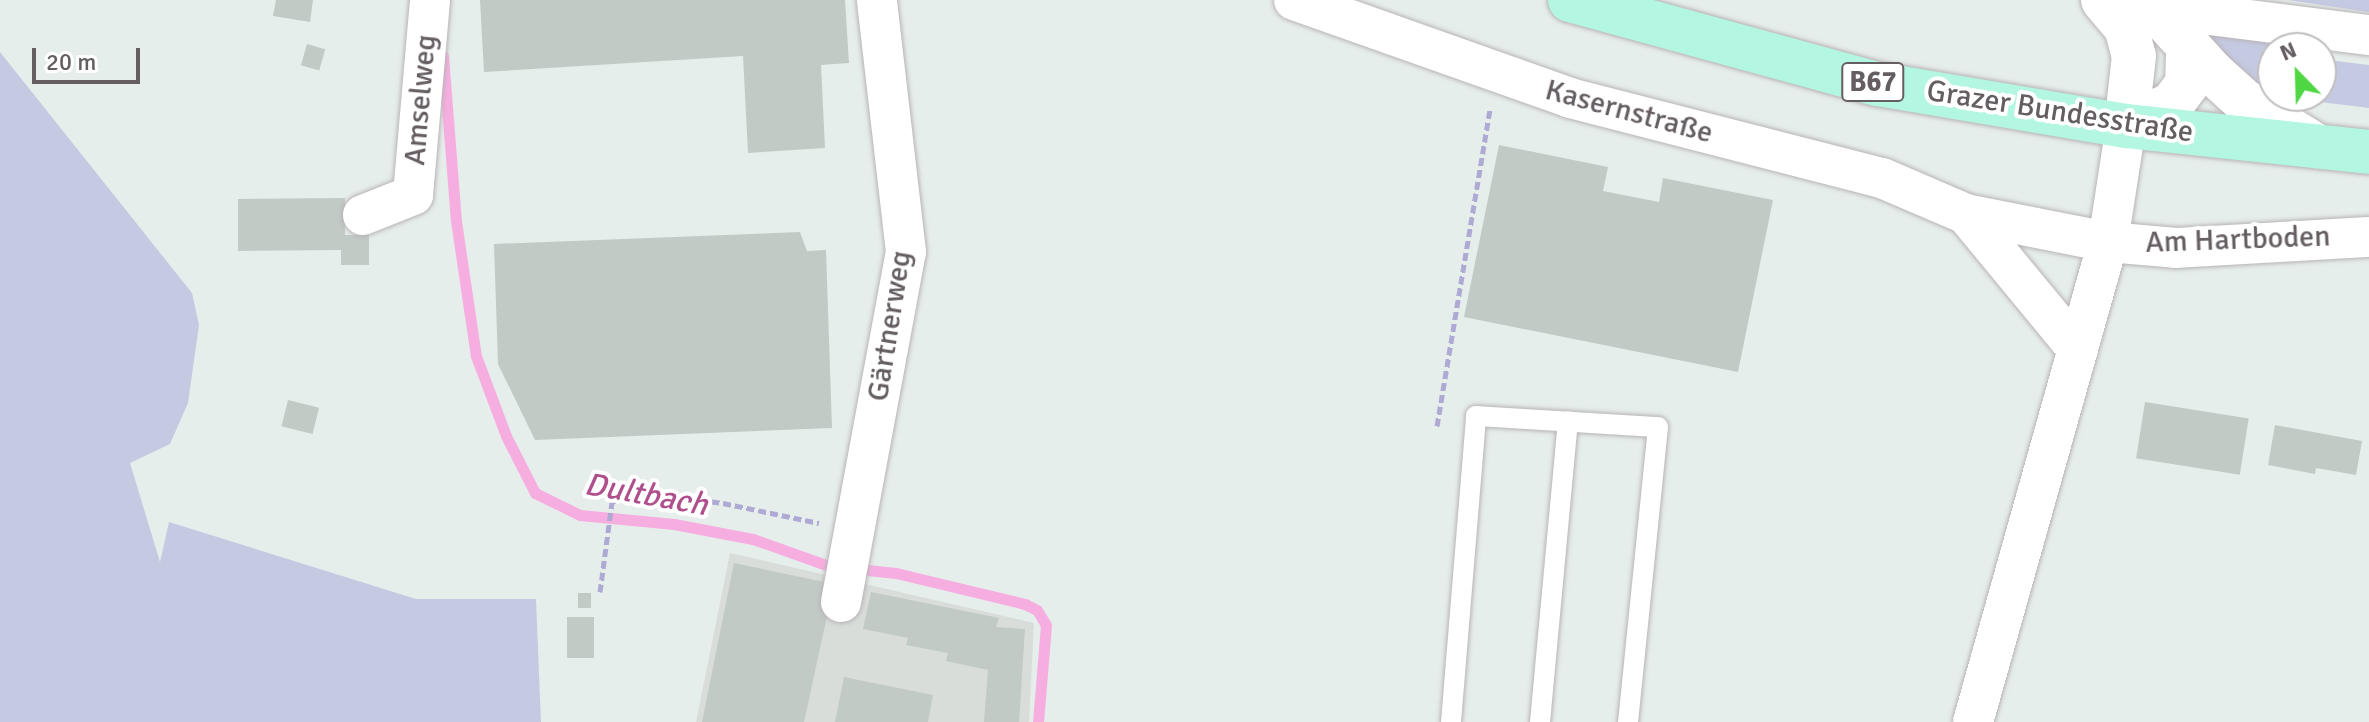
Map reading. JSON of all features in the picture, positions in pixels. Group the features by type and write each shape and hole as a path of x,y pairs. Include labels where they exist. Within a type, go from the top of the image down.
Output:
{"main road":[{"name":"Grazer Bundesstraße","path":"1570,0 1878,84 2126,126 2369,152"}],"street":[{"name":"Amselweg","path":"363,215 413,195 430,0"},
{"name":"Gärtnerweg","path":"848,570 906,252 877,0"},
{"name":"Kasernstraße","path":"1294,0 1570,98 1882,178 1966,214 2108,242"},
{"path":"1973,722 2108,242 2134,56 2126,27 2103,0"},
{"path":"2126,126 2172,104 2187,84 2168,16"},
{"path":"2168,16 2369,35"},
{"path":"2168,16 2244,101 2317,146"},
{"name":"Kasernstraße","path":"1966,214 2078,350"},
{"name":"Am Hartboden","path":"2108,242 2176,248 2369,237"}],"lane":[{"path":"1451,722 1476,416 1658,427 1628,722"},
{"path":"1540,722 1568,421"}],"path":[{"path":"1437,426 1496,72"},
{"path":"600,592 612,502 640,492 723,503 848,570"}],"shaded area":[{"path":"2288,0 2369,0 2369,12"},
{"path":"2194,25 2257,35 2257,86"},
{"path":"0,52 192,293 199,325 188,403 170,444 130,463 160,562 169,522 416,599 536,599 541,722 0,722"},
{"path":"2337,61 2369,65 2369,108 2337,104"},
{"path":"730,553 1034,623 1029,722 696,722"}],"building":[{"path":"276,0 313,0 310,22 273,16"},
{"path":"480,0 845,0 849,63 821,65 825,148 748,153 743,56 484,72"},
{"path":"307,44 325,49 319,70 301,65"},
{"path":"1499,145 1608,167 1603,191 1659,202 1663,178 1773,200 1738,372 1464,317"},
{"path":"345,198 345,235 369,235 369,265 341,265 341,250 238,251 238,199"},
{"path":"800,232 807,251 826,250 832,428 535,440 498,364 494,244"},
{"path":"288,400 319,408 313,434 281,426"},
{"path":"2145,402 2249,418 2240,475 2136,458"},
{"path":"2275,425 2362,441 2356,475 2316,468 2315,474 2268,465"},
{"path":"734,563 834,584 804,722 702,722"},
{"path":"871,592 999,618 996,627 1025,629 1019,722 984,722 988,670 946,661 948,653 906,645 908,638 863,629"},
{"path":"578,593 591,593 591,608 578,608"},
{"path":"567,617 594,617 594,658 567,658"},
{"path":"844,677 933,695 928,722 835,722"}],"waterway":[{"name":"Dultbach","path":"443,56 456,221 476,356 506,436 535,493 580,515 674,524 753,539 829,566 896,573 1025,604 1037,610 1046,625 1038,722"}]}
